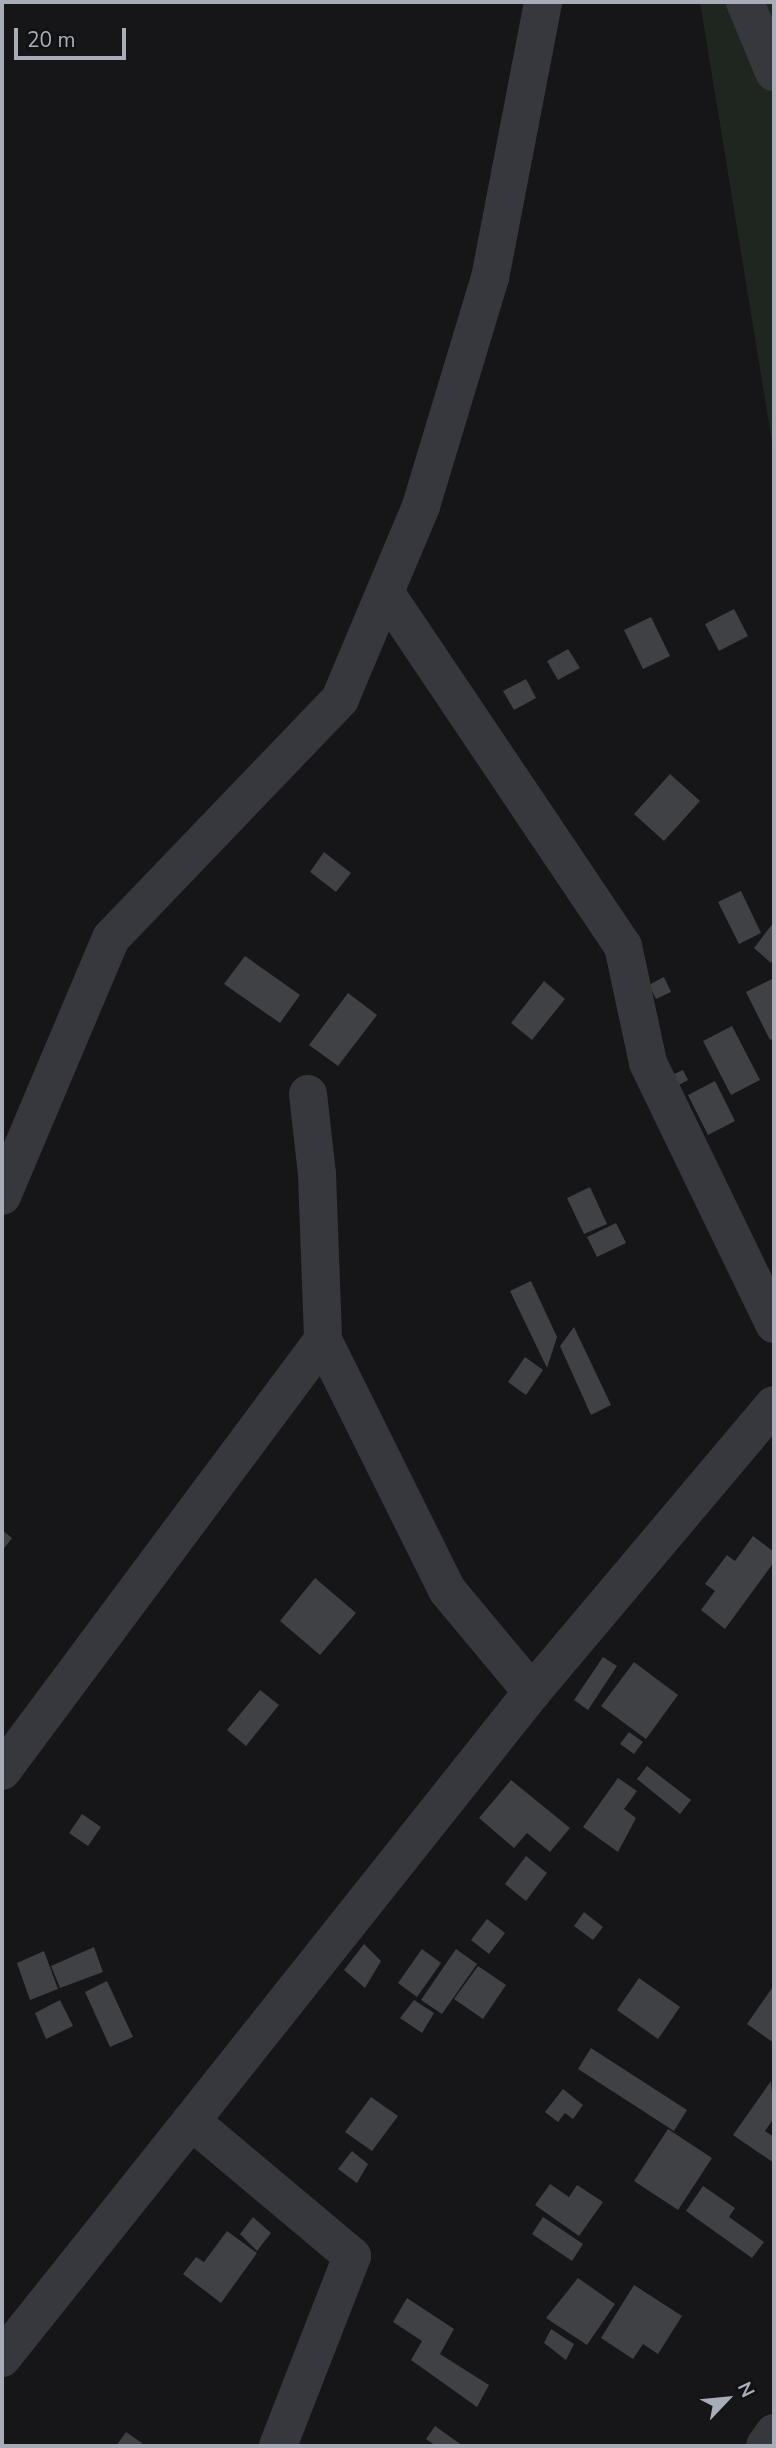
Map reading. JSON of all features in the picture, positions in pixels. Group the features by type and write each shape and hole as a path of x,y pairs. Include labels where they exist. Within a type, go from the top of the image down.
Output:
{"street":[{"path":"2,1196 111,938 340,699 387,594 421,506 490,278 543,2"},
{"path":"745,2 774,72"},
{"path":"387,594 623,946 648,1063 774,1324"},
{"path":"308,1094 317,1174 323,1340 447,1590 532,1692"},
{"path":"2,1771 323,1340"},
{"path":"2,2358 532,1692 774,1405"},
{"path":"191,2121 352,2256 278,2446"},
{"path":"765,2446 774,2433"}],"shaded area":[{"path":"700,2 774,2 774,454"}],"building":[{"path":"734,609 748,636 719,651 705,624"},
{"path":"651,617 670,656 643,669 624,630"},
{"path":"568,649 580,668 558,680 547,661"},
{"path":"526,679 536,698 514,710 503,691"},
{"path":"670,774 700,801 664,841 634,814"},
{"path":"324,852 351,873 336,892 310,872"},
{"path":"741,891 761,933 739,944 718,902"},
{"path":"774,922 774,958 771,963 754,948"},
{"path":"245,956 300,995 280,1023 224,984"},
{"path":"664,977 671,992 656,999 649,985"},
{"path":"774,978 774,1038 770,1040 746,992"},
{"path":"544,981 565,999 532,1040 511,1023"},
{"path":"348,993 377,1015 338,1066 309,1045"},
{"path":"732,1026 760,1080 731,1095 703,1041"},
{"path":"683,1070 688,1080 677,1086 672,1075"},
{"path":"715,1081 735,1121 708,1135 688,1095"},
{"path":"590,1187 607,1224 584,1234 567,1198"},
{"path":"616,1223 626,1243 597,1257 587,1237"},
{"path":"531,1281 557,1337 547,1368 510,1291"},
{"path":"574,1327 611,1405 591,1415 560,1346"},
{"path":"525,1357 543,1370 526,1395 508,1382"},
{"path":"2,1530 12,1538 2,1551"},
{"path":"753,1536 774,1552 774,1562 725,1629 701,1610 715,1591 705,1584 727,1555 735,1561"},
{"path":"315,1578 356,1613 320,1655 280,1621"},
{"path":"603,1657 617,1666 588,1710 574,1700"},
{"path":"634,1662 678,1695 646,1739 601,1706"},
{"path":"260,1690 279,1705 246,1746 227,1730"},
{"path":"629,1732 643,1742 634,1754 620,1744"},
{"path":"647,1766 691,1800 680,1814 637,1779"},
{"path":"618,1778 637,1791 624,1809 636,1818 618,1852 583,1827"},
{"path":"511,1780 570,1828 550,1852 527,1833 514,1848 479,1818"},
{"path":"82,1814 101,1827 88,1846 69,1833"},
{"path":"526,1856 547,1873 526,1901 505,1884"},
{"path":"584,1912 603,1927 593,1940 574,1926"},
{"path":"487,1919 505,1933 489,1954 471,1940"},
{"path":"364,1944 381,1961 365,1988 344,1970"},
{"path":"94,1947 103,1972 60,1988 51,1966"},
{"path":"422,1949 441,1963 417,1997 398,1983"},
{"path":"456,1949 477,1964 442,2014 421,2000"},
{"path":"44,1951 58,1989 30,2000 17,1963"},
{"path":"478,1966 506,1985 483,2019 454,1999"},
{"path":"639,1978 680,2007 658,2039 617,2010"},
{"path":"107,1981 133,2037 110,2047 85,1992"},
{"path":"772,1988 774,1990 774,2043 747,2024"},
{"path":"60,2000 73,2026 46,2039 35,2013"},
{"path":"414,2000 434,2013 422,2033 400,2018"},
{"path":"591,2048 687,2110 674,2131 578,2069"},
{"path":"771,2081 774,2118 765,2131 774,2137 774,2163 733,2135"},
{"path":"563,2089 583,2105 573,2119 565,2113 558,2122 545,2112"},
{"path":"371,2097 398,2116 372,2151 345,2132"},
{"path":"668,2129 712,2158 678,2210 634,2181"},
{"path":"352,2151 368,2164 357,2183 338,2169"},
{"path":"550,2184 569,2197 577,2185 603,2202 579,2236 535,2205"},
{"path":"703,2186 735,2208 729,2217 764,2242 752,2258 686,2211"},
{"path":"253,2217 271,2233 257,2251 240,2234"},
{"path":"543,2217 583,2244 572,2261 532,2234"},
{"path":"227,2231 257,2253 221,2303 183,2274 196,2257 204,2262"},
{"path":"578,2278 615,2304 587,2345 546,2318"},
{"path":"634,2285 682,2316 658,2354 643,2344 633,2359 601,2338"},
{"path":"407,2298 454,2329 440,2354 489,2385 477,2407 411,2360 422,2341 393,2322"},
{"path":"551,2329 574,2344 566,2360 544,2343"},
{"path":"435,2426 463,2446 436,2446 426,2439"},
{"path":"126,2432 142,2443 140,2446 116,2446"}]}
